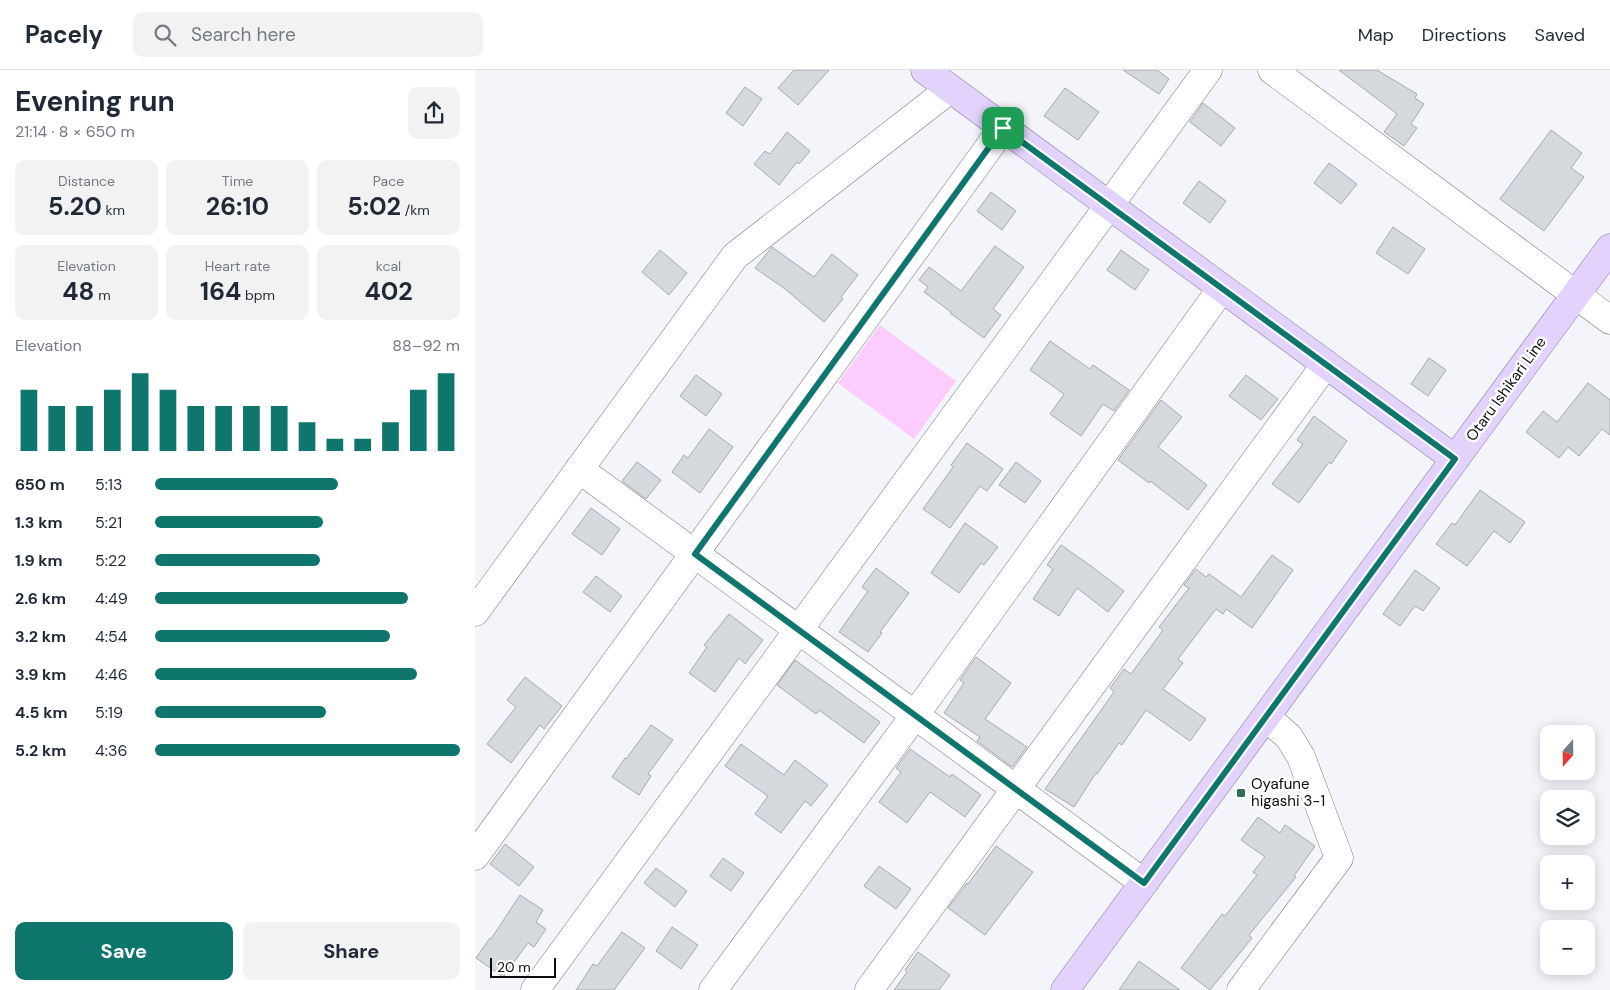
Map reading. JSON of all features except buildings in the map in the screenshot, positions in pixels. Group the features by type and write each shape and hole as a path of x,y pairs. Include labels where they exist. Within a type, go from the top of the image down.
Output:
{"main road":[{"path":"925,70 1455,459"},
{"name":"Otaru Ishikari Line","path":"1065,990 1610,248"}],"street":[{"path":"535,990 1208,70"},
{"path":"1272,70 1610,320"},
{"path":"475,612 735,256 950,89"},
{"path":"475,856 1003,128"},
{"path":"713,990 915,715 1222,288"},
{"path":"869,990 1326,364"},
{"path":"579,469 1144,883"},
{"path":"1241,990 1339,858 1301,757 1289,737 1266,717"}],"shaded area":[{"path":"880,325 956,381 914,439 838,383"}],"place":[{"name":"Oyafune higashi 3-1","path":"1241,793"}],"route":[{"path":"1003,128 1455,459 1144,883 695,554 1003,128"}]}
